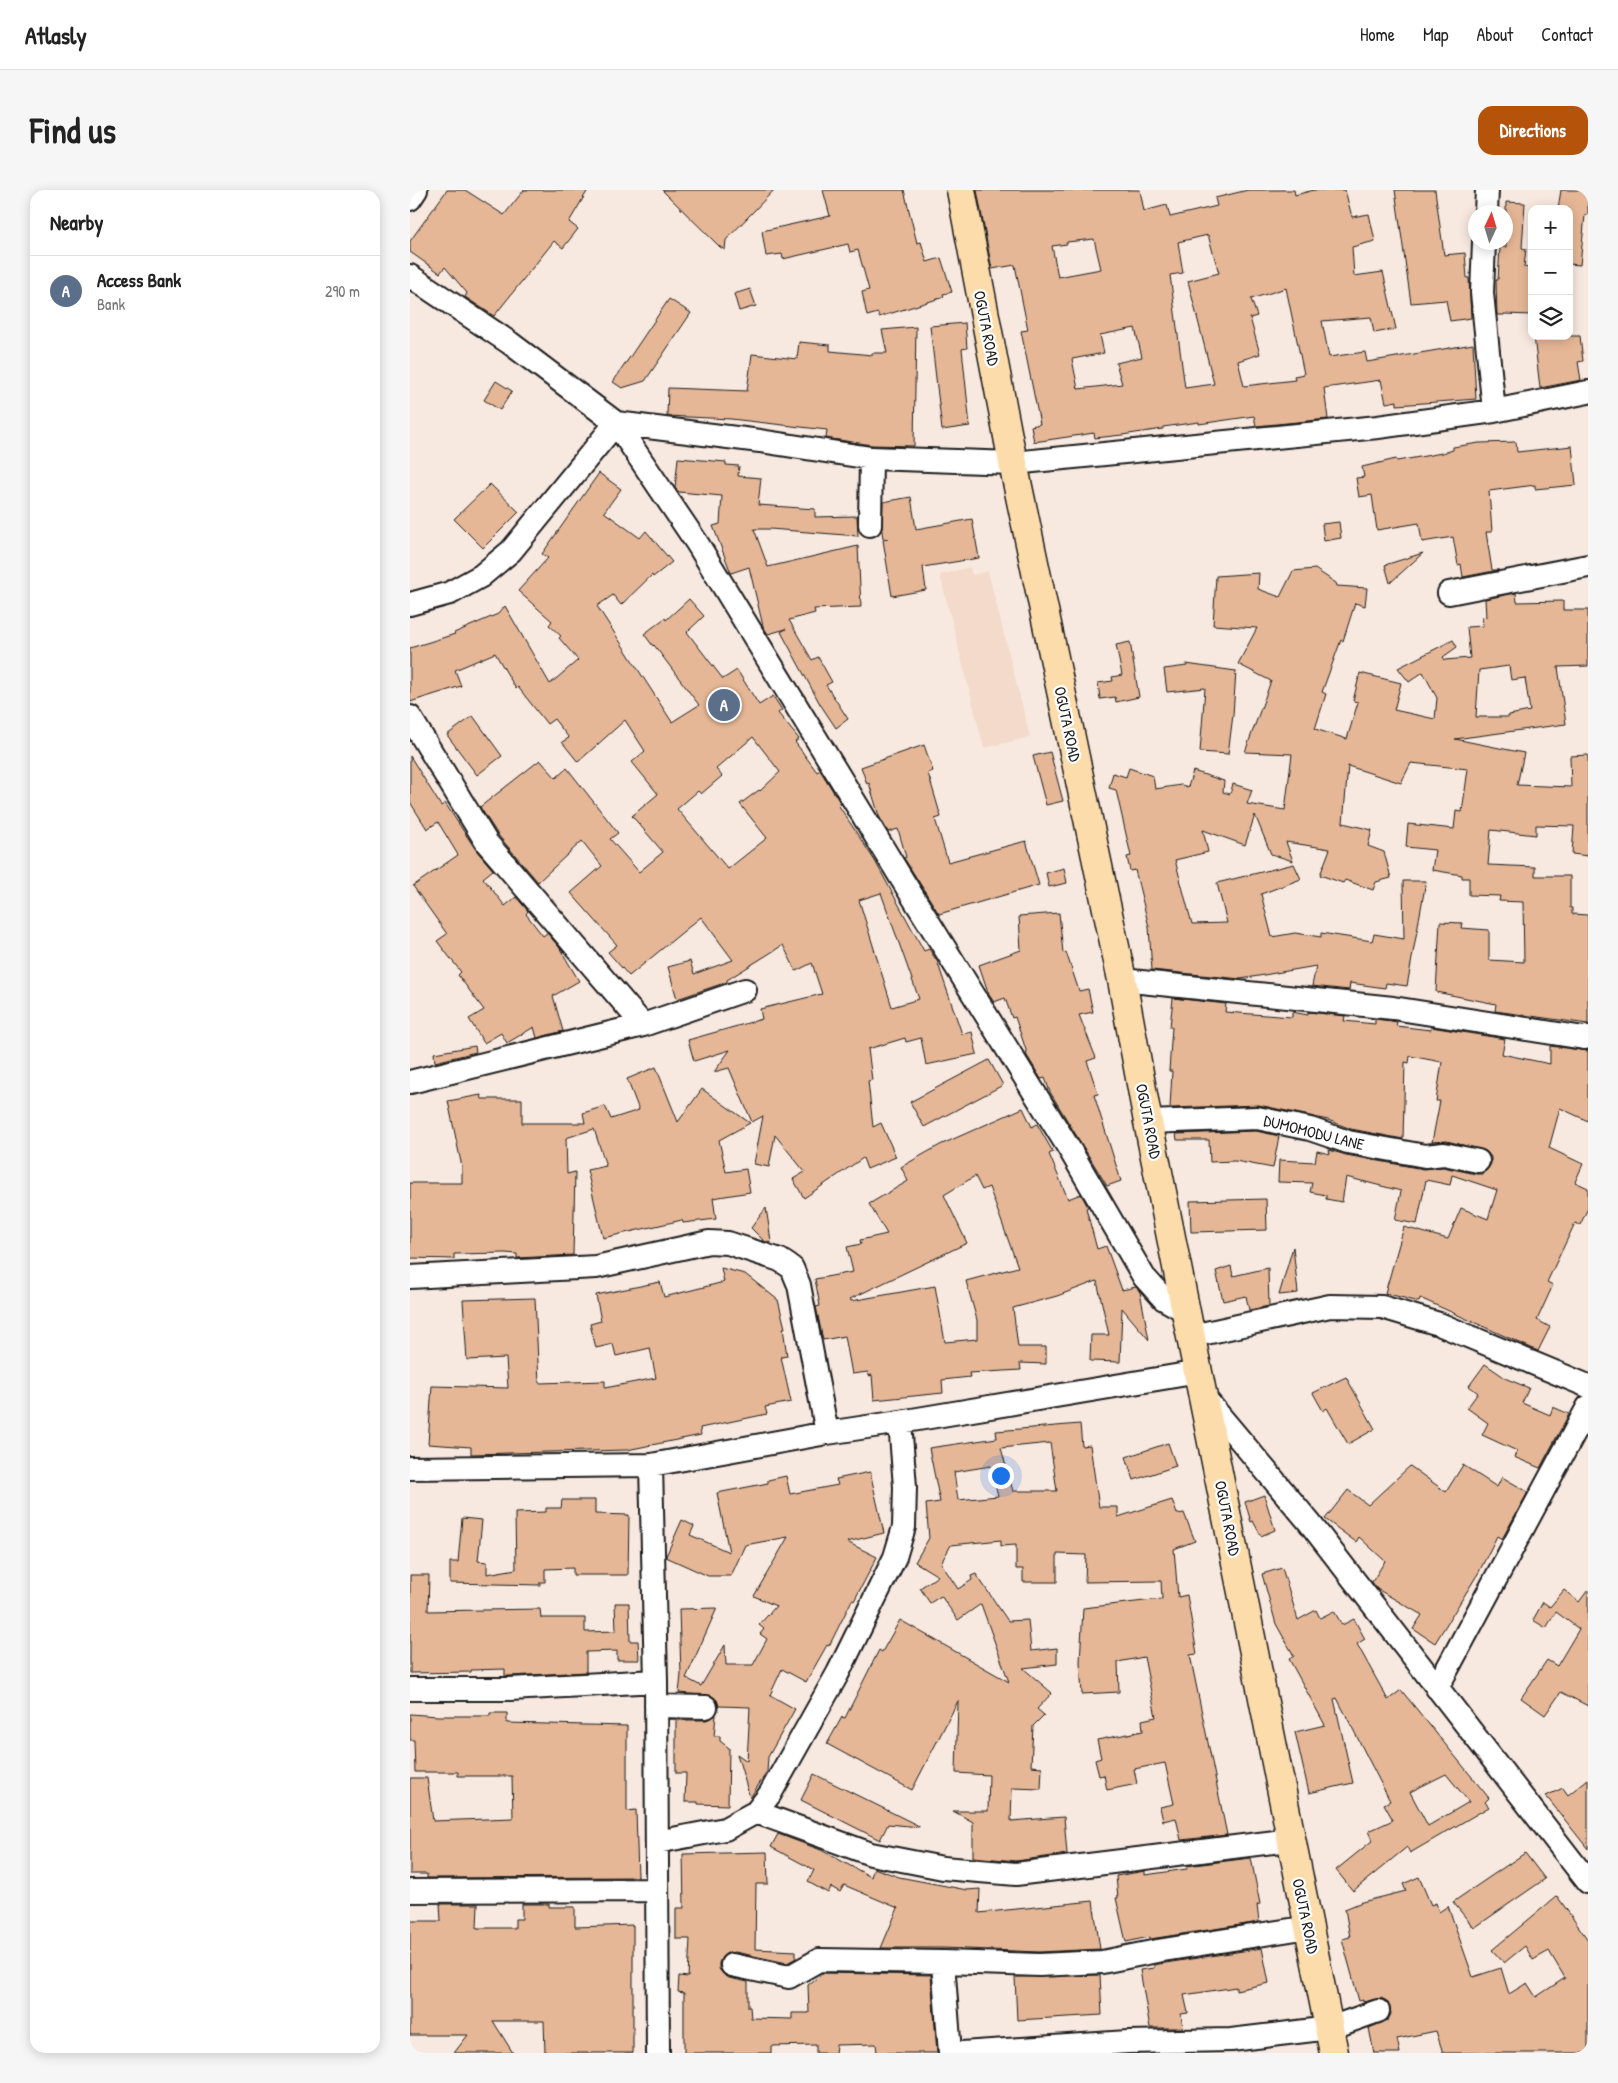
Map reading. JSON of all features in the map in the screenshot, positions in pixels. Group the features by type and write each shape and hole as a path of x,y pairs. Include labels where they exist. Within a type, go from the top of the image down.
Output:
{"main road":[{"name":"OGUTA ROAD","path":"961,190 1013,463 1122,980 1148,1122 1290,1840 1332,2040"}],"street":[{"path":"410,198 416,190"},
{"path":"1486,205 1487,190"},
{"path":"1484,250 1482,293 1494,411"},
{"path":"410,276 510,344 616,423 697,543 1070,1150 1144,1277 1189,1324 1330,1306 1382,1307 1439,1324 1588,1386"},
{"path":"616,423 760,441 871,458 1013,463 1378,427 1494,411 1588,392"},
{"path":"410,604 450,593 482,576 511,551 616,423"},
{"path":"870,524 871,458"},
{"path":"1449,593 1588,566"},
{"path":"410,717 488,843 643,1025"},
{"path":"1122,980 1393,1008 1584,1038 1588,1037"},
{"path":"410,1082 643,1025 745,990"},
{"name":"DUMOMODU LANE","path":"1148,1122 1257,1118 1310,1129 1358,1144 1424,1156 1444,1154 1478,1160"},
{"path":"410,1277 596,1267 709,1242 728,1243 780,1260 792,1268 799,1285 827,1432"},
{"path":"410,1468 650,1464 827,1432 1201,1384 1588,1882"},
{"path":"1437,1688 1588,1407"},
{"path":"657,1842 725,1828 756,1812 770,1794 838,1673 895,1557 904,1527 905,1487 900,1422"},
{"path":"650,1464 656,1682 658,2053"},
{"path":"410,1689 510,1689 656,1682"},
{"path":"656,1706 706,1708"},
{"path":"756,1812 871,1854 943,1868 1016,1874 1290,1840"},
{"path":"410,1891 658,1890"},
{"path":"732,1965 790,1977 819,1960 1039,1965 1102,1962 1158,1951 1309,1927"},
{"path":"943,1962 950,2053"},
{"path":"962,2053 1128,2042 1332,2040 1378,2011"}],"shaded area":[{"path":"970,567 972,575 988,571 1030,737 984,748 940,575"}],"building":[{"path":"447,190 465,190 504,215 524,190 588,190 569,222 578,229 563,248 554,241 494,316 465,297 467,293 445,267 440,273 410,252 410,241"},
{"path":"662,190 774,190 726,240 725,250"},
{"path":"823,190 904,190 917,243 921,242 927,262 941,258 952,292 943,294 944,297 879,317 878,313 867,316 862,292 869,290 858,250 850,252 848,244 783,259 782,254 766,256 762,231 830,216"},
{"path":"977,190 1140,190 1144,211 1167,205 1170,217 1217,206 1215,198 1248,190 1294,190 1295,195 1314,190 1345,190 1352,217 1369,214 1375,241 1352,247 1354,276 1383,272 1396,329 1374,333 1371,317 1322,321 1329,357 1365,352 1367,362 1473,344 1476,399 1397,405 1397,401 1386,403 1381,380 1324,388 1328,419 1256,426 1254,416 1163,427 1163,429 1122,435 1095,438 1094,433 1034,442 1031,426 1040,424 1021,331 1028,330 1015,265 992,269","holes":["1208,235 1219,273 1188,281 1214,384 1185,388 1170,275 1183,273 1178,242","1094,239 1101,269 1058,277 1052,246 1067,244 1067,242","1286,288 1304,374 1294,376 1295,380 1244,386 1238,361 1260,354 1250,318 1257,316 1251,299","1135,328 1142,357 1116,363 1122,384 1078,389 1072,359 1104,353 1100,335"]},
{"path":"1395,190 1435,190 1444,255 1465,253 1467,278 1469,278 1471,318 1450,321 1446,300 1411,303"},
{"path":"1561,190 1588,190 1588,215 1585,215 1580,265 1573,264 1573,205 1559,205"},
{"path":"1506,202 1525,203 1522,248 1526,249 1524,267 1528,268 1528,315 1497,315 1496,280 1498,280 1500,250 1513,250 1513,205 1506,205"},
{"path":"750,289 756,306 739,311 734,294"},
{"path":"669,299 691,313 645,381 622,388 613,382"},
{"path":"965,323 967,348 962,349 970,426 942,430 930,326"},
{"path":"916,327 914,446 872,445 826,438 827,430 731,419 667,416 668,388 747,391 752,354 797,359 799,342 830,345 830,351 872,355 872,353 887,353 882,330"},
{"path":"1573,336 1580,336 1583,361 1578,362 1581,380 1540,388 1534,340 1573,340"},
{"path":"496,381 512,391 500,410 484,400"},
{"path":"1516,442 1517,452 1572,446 1576,485 1535,489 1535,485 1489,491 1492,532 1486,532 1492,570 1499,570 1463,577 1461,564 1458,565 1453,537 1422,542 1419,523 1377,530 1372,495 1359,497 1356,478 1364,477 1362,467 1396,459 1397,461 1442,453 1453,450 1453,447 1479,443"},
{"path":"678,458 726,462 726,465 739,466 738,476 761,478 758,505 815,509 815,517 857,516 858,536 754,529 768,567 858,546 861,607 814,609 815,613 789,620 812,660 818,657 832,682 826,685 848,719 836,728 820,704 781,632 786,629 768,634 763,626 749,567 731,573 713,526 720,524 722,496 679,492 675,488"},
{"path":"599,473 621,489 604,512 640,538 646,531 672,562 653,577 652,575 621,605 613,595 597,606 672,722 699,705 644,634 665,618 666,620 689,599 704,616 687,632 723,679 737,670 759,705 773,696 782,710 778,713 799,739 795,742 817,772 820,770 841,804 839,806 875,861 924,951 929,949 937,961 962,1034 972,1032 977,1054 926,1065 921,1038 906,1042 905,1038 868,1049 872,1080 868,1081 873,1127 881,1123 896,1157 867,1169 863,1158 804,1198 793,1179 805,1172 775,1135 769,1167 754,1164 763,1116 752,1122 729,1068 714,1072 730,1050 694,1061 688,1040 762,1019 760,1009 822,994 812,963 796,971 783,945 727,980 727,982 677,999 668,967 690,961 694,974 733,960 701,917 629,976 608,952 617,945 571,893 602,866 582,841 538,882 498,835 480,807 540,760 556,778 567,768 618,833 610,839 639,872 663,852 632,816 658,794 632,762 645,751 625,720 578,762 562,742 569,738 554,719 547,724 518,687 516,689 495,653 455,670 461,686 410,702 410,648 455,634 498,614 505,606 550,684 578,660 559,638 561,636 549,625 552,621 518,591 548,558 542,554","holes":["753,737 780,772 760,791 740,804 767,838 728,869 677,809 698,791 701,794 722,776 716,769","881,893 919,999 892,1007 859,900"]},
{"path":"490,484 519,512 483,548 454,519"},
{"path":"911,497 916,529 972,519 979,558 923,567 926,590 892,596 883,540 888,539 883,538 882,531 883,502"},
{"path":"1339,522 1341,538 1324,541 1322,524"},
{"path":"1423,553 1390,583 1385,565"},
{"path":"1315,569 1336,583 1337,586 1367,588 1365,606 1355,603 1343,641 1341,640 1322,692 1326,694 1315,729 1347,739 1358,702 1353,701 1360,673 1401,683 1394,710 1435,719 1437,698 1423,672 1409,682 1398,668 1453,640 1457,647 1443,657 1445,660 1470,658 1467,627 1483,626 1482,618 1486,617 1485,599 1516,593 1517,602 1563,601 1563,610 1588,610 1588,666 1558,667 1566,724 1455,739 1524,753 1517,785 1571,787 1570,756 1588,755 1588,856 1572,854 1574,826 1536,825 1536,835 1491,830 1488,865 1535,867 1535,876 1570,876 1570,908 1572,908 1572,914 1588,915 1588,1024 1495,1011 1496,1004 1436,992 1440,922 1462,923 1461,928 1489,930 1489,960 1524,962 1523,902 1499,901 1500,896 1469,895 1469,878 1432,870 1435,850 1406,847 1408,824 1454,829 1456,811 1462,812 1468,769 1411,763 1401,783 1348,766 1343,823 1372,830 1368,846 1384,852 1391,878 1376,882 1373,890 1345,880 1343,883 1320,875 1330,849 1286,842 1293,861 1271,854 1255,815 1245,845 1203,830 1208,852 1175,860 1192,924 1227,923 1217,883 1294,864 1301,879 1261,894 1272,937 1295,933 1321,937 1321,933 1372,941 1374,934 1404,939 1403,881 1426,881 1407,986 1386,983 1385,988 1350,983 1349,990 1312,986 1316,966 1241,979 1152,970 1149,927 1135,870 1130,871 1127,857 1131,856 1116,790 1109,788 1113,773 1126,777 1129,768 1153,776 1155,789 1181,785 1188,787 1193,771 1224,781 1223,792 1230,794 1233,784 1252,790 1247,804 1285,810 1292,754 1245,752 1271,681 1238,664 1257,628 1213,625 1216,576 1259,573 1258,589 1280,597 1293,571","holes":["1509,666 1511,680 1525,678 1530,711 1509,715 1509,717 1476,717 1479,670"]},
{"path":"1130,642 1139,697 1116,702 1115,697 1100,699 1098,683 1113,681 1112,677 1122,675 1116,645"},
{"path":"1186,664 1236,671 1228,754 1200,752 1205,688 1167,692 1164,669 1187,666"},
{"path":"473,716 502,756 477,775 447,735"},
{"path":"924,745 933,771 928,773 941,817 935,819 948,862 1026,841 1039,885 939,914 904,858 906,857 898,829 888,832 879,816 869,783 867,784 861,767"},
{"path":"1050,752 1063,801 1046,805 1033,756"},
{"path":"410,756 441,806 445,803 476,850 493,870 483,878 505,906 516,897 528,911 526,914 543,936 547,933 559,947 579,981 553,996 563,1031 537,1038 534,1027 507,1043 501,1033 484,1043 469,1019 484,1010 458,975 461,972 437,941 447,934 413,886 458,855 438,822 427,829 410,802"},
{"path":"1064,868 1067,883 1049,887 1046,873"},
{"path":"1059,913 1063,953 1066,952 1079,991 1088,989 1093,1012 1079,1015 1096,1058 1087,1061 1098,1094 1094,1095 1121,1181 1107,1186 1050,1092 1045,1078 1041,1079 1026,1054 1015,1017 1012,1018 1005,998 994,1002 989,995 979,965 1021,950 1019,916"},
{"path":"1173,998 1226,1004 1225,1012 1292,1017 1292,1012 1308,1015 1308,1012 1345,1016 1344,1021 1375,1024 1375,1019 1397,1022 1396,1026 1431,1030 1431,1027 1505,1039 1502,1054 1550,1064 1550,1046 1588,1051 1588,1121 1560,1108 1549,1148 1583,1164 1575,1182 1588,1188 1588,1208 1580,1225 1575,1223 1547,1282 1553,1285 1537,1320 1550,1327 1538,1351 1420,1298 1419,1302 1385,1293 1404,1227 1448,1239 1461,1208 1488,1219 1497,1190 1452,1175 1450,1185 1426,1180 1417,1224 1395,1220 1401,1191 1346,1177 1342,1202 1326,1199 1326,1195 1310,1192 1312,1183 1278,1182 1279,1160 1315,1162 1317,1151 1330,1154 1329,1150 1346,1155 1423,1169 1443,1167 1482,1174 1491,1164 1491,1157 1486,1151 1447,1141 1432,1142 1440,1101 1436,1101 1442,1062 1410,1056 1409,1063 1405,1062 1403,1139 1351,1129 1328,1120 1259,1105 1170,1108 1172,1071 1169,1071 1172,1027 1170,1027"},
{"path":"475,1046 476,1052 435,1062 434,1053"},
{"path":"989,1060 1003,1085 924,1127 910,1102"},
{"path":"656,1067 678,1122 702,1089 750,1123 719,1140 726,1172 746,1169 750,1192 713,1198 716,1219 683,1223 682,1220 603,1238 587,1170 606,1166 594,1129 566,1138 567,1174 575,1172 573,1255 517,1258 517,1254 505,1253 454,1254 454,1259 410,1258 410,1183 462,1183 462,1167 448,1101 481,1095 482,1099 522,1099 522,1123 585,1123 583,1113 605,1106 611,1119 639,1110 627,1079"},
{"path":"1023,1108 1032,1127 1037,1124 1053,1152 1049,1154 1068,1199 1081,1194 1088,1207 1086,1208 1097,1249 1106,1246 1122,1290 1136,1287 1140,1292 1149,1340 1122,1308 1120,1362 1090,1361 1091,1335 1109,1335 1097,1281 1057,1296 1013,1308 1018,1347 1046,1347 1046,1364 1020,1363 1021,1370 969,1373 970,1377 942,1380 943,1393 874,1400 872,1375 869,1376 868,1372 852,1374 845,1336 823,1340 816,1307 820,1306 815,1279 853,1272 847,1247 861,1244 860,1240 887,1234 869,1204 908,1181 901,1167 940,1145","holes":["975,1176 982,1190 989,1187 1018,1267 966,1281 977,1320 977,1339 945,1342 935,1286 851,1301 850,1299 967,1243 944,1195"]},
{"path":"1256,1131 1279,1136 1273,1168 1235,1161 1210,1162 1209,1140 1177,1140 1176,1134"},
{"path":"1266,1199 1267,1230 1191,1232 1190,1201"},
{"path":"766,1208 771,1243 764,1241 751,1228"},
{"path":"1293,1247 1298,1293 1279,1295"},
{"path":"1231,1266 1233,1276 1268,1268 1269,1306 1249,1310 1246,1296 1223,1301 1216,1271"},
{"path":"721,1268 745,1274 778,1300 785,1328 783,1328 787,1356 781,1357 791,1402 765,1407 767,1414 700,1428 701,1435 627,1450 471,1454 471,1447 428,1444 432,1386 508,1388 506,1358 467,1360 463,1300 535,1298 539,1383 605,1381 605,1388 656,1378 650,1348 616,1356 613,1344 596,1348 590,1324 601,1321 596,1295 660,1282 664,1297 724,1282"},
{"path":"1485,1364 1507,1379 1529,1388 1522,1403 1550,1415 1553,1407 1569,1414 1540,1468 1514,1457 1517,1451 1482,1435 1488,1423 1467,1408 1478,1393 1469,1386"},
{"path":"1346,1377 1375,1429 1348,1444 1327,1408 1323,1411 1313,1393"},
{"path":"1080,1424 1082,1446 1090,1445 1099,1507 1118,1507 1118,1517 1172,1500 1177,1514 1184,1513 1195,1541 1174,1549 1178,1597 1187,1595 1197,1654 1190,1655 1227,1835 1181,1840 1176,1818 1163,1821 1160,1807 1174,1804 1165,1763 1134,1769 1137,1784 1107,1790 1104,1775 1099,1776 1095,1760 1101,1758 1097,1740 1143,1731 1142,1720 1156,1717 1144,1657 1118,1662 1119,1692 1082,1694 1080,1662 1083,1608 1162,1599 1161,1581 1085,1582 1086,1555 1057,1554 1057,1582 1023,1582 1023,1569 1016,1569 1016,1545 1001,1546 1001,1540 951,1545 941,1563 958,1589 972,1580 971,1576 976,1574 1008,1621 1028,1620 1031,1651 1057,1648 1057,1664 1023,1668 1052,1693 1037,1709 1044,1715 1033,1726 1031,1766 1042,1767 1041,1789 1012,1788 1011,1821 1064,1817 1067,1854 1016,1861 973,1857 973,1822 953,1811 988,1811 989,1775 956,1773 958,1701 912,1790 827,1744 842,1717 845,1718 879,1650 882,1652 900,1620 1009,1682 981,1604 958,1620 941,1596 930,1603 920,1588 938,1576 915,1562 929,1538 926,1504 940,1502 929,1448 997,1438 996,1431","holes":["1050,1443 1057,1491 1013,1491 1001,1448","991,1466 998,1496 958,1500 954,1472"]},
{"path":"1168,1443 1176,1466 1134,1480 1126,1457"},
{"path":"1463,1465 1497,1487 1502,1477 1528,1492 1502,1539 1497,1536 1479,1572 1435,1643 1413,1629 1422,1615 1377,1589 1372,1582 1385,1561 1359,1537 1356,1542 1325,1519 1348,1490 1368,1505 1410,1466 1446,1492"},
{"path":"870,1472 884,1533 847,1542 877,1557 854,1601 852,1600 829,1646 827,1645 806,1682 782,1669 770,1695 795,1709 768,1757 767,1772 750,1798 737,1754 747,1761 750,1707 719,1706 717,1700 712,1696 679,1693 681,1675 679,1609 717,1608 686,1678 701,1686 725,1645 726,1665 753,1665 767,1639 760,1634 764,1629 759,1625 776,1606 754,1596 788,1537 745,1545 731,1576 708,1576 666,1556 682,1520 694,1526 690,1535 729,1552 717,1493 768,1483 768,1480 786,1476 790,1494 838,1485 836,1479"},
{"path":"1264,1495 1275,1530 1261,1536 1253,1521 1251,1522 1245,1502"},
{"path":"562,1500 595,1500 595,1514 629,1515 628,1575 573,1575 573,1568 545,1569 545,1582 540,1582 540,1585 450,1583 450,1562 458,1562 462,1518 482,1520 478,1561 487,1562 487,1574 516,1569 515,1513 546,1512 546,1508 561,1508"},
{"path":"1282,1568 1298,1620 1316,1610 1320,1618 1334,1611 1342,1625 1354,1619 1365,1639 1357,1644 1388,1700 1401,1690 1489,1798 1485,1802 1489,1807 1410,1853 1407,1847 1353,1891 1336,1870 1373,1840 1369,1831 1393,1820 1384,1804 1390,1801 1337,1698 1334,1699 1353,1783 1309,1793 1295,1732 1325,1725 1289,1659 1294,1656 1276,1624 1262,1574","holes":["1446,1774 1469,1802 1428,1826 1410,1792"]},
{"path":"410,1575 429,1575 428,1611 540,1609 541,1618 585,1618 585,1632 616,1631 615,1603 629,1603 630,1641 638,1641 639,1660 617,1660 617,1651 586,1652 586,1672 510,1676 505,1676 505,1669 471,1670 471,1672 410,1673"},
{"path":"1564,1590 1579,1602 1588,1590 1588,1706 1561,1692 1545,1715 1521,1698 1547,1660 1557,1666 1579,1629 1556,1612 1546,1628 1533,1620 1543,1602 1550,1607"},
{"path":"490,1713 507,1713 507,1723 627,1726 627,1811 636,1810 638,1877 427,1878 427,1874 410,1874 410,1778 427,1778 433,1821 513,1818 512,1776 458,1776 458,1772 415,1772 414,1740 410,1740 410,1714 490,1716"},
{"path":"716,1715 714,1736 720,1736 720,1741 729,1748 728,1805 685,1802 686,1773 676,1773 676,1720 706,1720"},
{"path":"814,1774 919,1827 888,1824 880,1840 801,1800"},
{"path":"1588,1779 1588,1849 1546,1796 1563,1788 1568,1795"},
{"path":"778,1834 821,1850 871,1877 874,1868 899,1877 967,1890 980,1889 979,1913 1093,1901 1100,1949 1039,1952 943,1948 881,1948 898,1908 844,1885 840,1892 831,1887 828,1893 808,1882 814,1870 771,1847"},
{"path":"767,1852 768,1884 756,1884 755,1949 796,1951 796,1958 787,1963 735,1952 727,1953 722,1957 719,1969 723,1974 729,1978 748,1982 748,2007 750,2007 751,2018 792,2019 792,2013 809,2013 808,1985 823,1973 931,1975 937,2053 877,2053 876,2044 836,2045 835,2053 816,2053 816,2045 771,2046 771,2053 684,2053 684,1993 678,1992 679,1976 688,1977 690,1939 676,1939 676,1908 684,1908 683,1854"},
{"path":"1525,1853 1545,1879 1474,1928 1453,1902"},
{"path":"1251,1858 1260,1904 1257,1905 1259,1922 1150,1939 1149,1937 1126,1942 1116,1898 1118,1898 1116,1876 1145,1871 1145,1875 1187,1869 1186,1866"},
{"path":"1419,1877 1431,1905 1436,1903 1439,1912 1448,1906 1473,1977 1501,1968 1509,1994 1527,1983 1536,1997 1565,1978 1549,1951 1533,1960 1525,1946 1504,1963 1492,1950 1557,1896 1588,1940 1588,2053 1443,2053 1436,2031 1397,2039 1400,2053 1374,2053 1369,2028 1388,2020 1391,2014 1390,2007 1387,2001 1381,1998 1363,2002 1363,2000 1359,2001 1342,1939 1350,1937 1345,1909 1362,1902 1406,1891 1403,1884"},
{"path":"440,1904 478,1904 477,1928 515,1928 515,1919 522,1919 522,1904 549,1904 549,1907 575,1907 575,1927 633,1925 633,2053 545,2053 544,2021 493,2021 513,2053 454,2053 468,2035 410,2035 410,1921 441,1921"},
{"path":"1262,1948 1269,1983 1236,1990 1236,1987 1184,1995 1188,2013 1181,2014 1183,2028 1150,2028 1140,1970 1154,1968 1154,1965 1159,1964"},
{"path":"1100,1975 1102,2015 1017,2020 1015,1977"}],"place":[{"name":"Access Bank","path":"724,705"}]}
